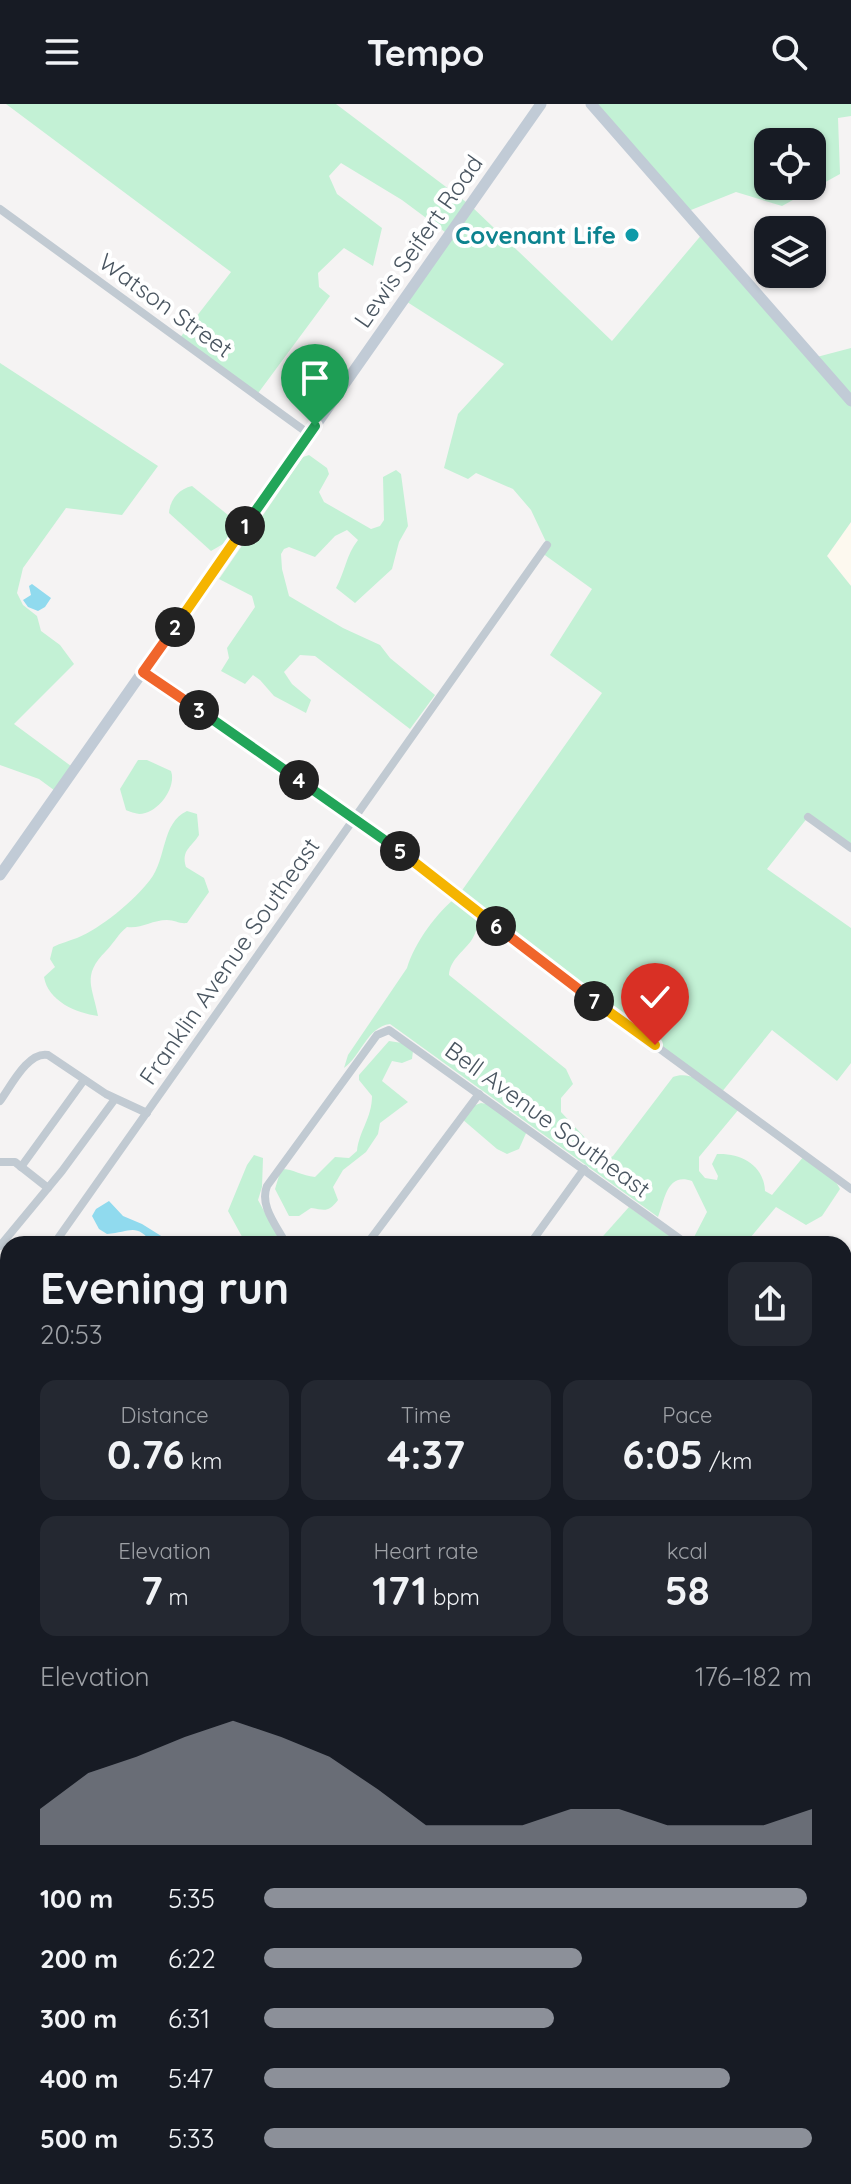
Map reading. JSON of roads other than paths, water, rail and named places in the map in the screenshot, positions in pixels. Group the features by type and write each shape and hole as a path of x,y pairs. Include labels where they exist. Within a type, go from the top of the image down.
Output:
{"street":[{"name":"Lewis Seifert Road","path":"0,875 541,104"},
{"path":"591,104 851,401"},
{"name":"Watson Street","path":"0,209 309,434"},
{"name":"Franklin Avenue Southeast","path":"60,1236 547,545"},
{"path":"143,672 424,869 555,972 851,1189"},
{"path":"808,817 851,848"},
{"name":"Bell Avenue Southeast","path":"282,1236 266,1206 264,1193 267,1186 377,1035 384,1030 393,1032 676,1236"},
{"path":"0,1101 38,1054 48,1055 115,1099 147,1113"},
{"path":"21,1167 84,1080"},
{"path":"373,1236 479,1094"},
{"path":"8,1236 115,1099"},
{"path":"0,1162 15,1162 48,1188"},
{"path":"536,1236 584,1169"}],"water":[{"path":"32,584 51,598 38,611 28,607 23,600 31,595 29,586"},
{"path":"109,1201 123,1216 161,1236 146,1236 128,1230 107,1234 99,1229 92,1216 96,1209"}],"place":[{"name":"Covenant Life","path":"632,235"}]}
